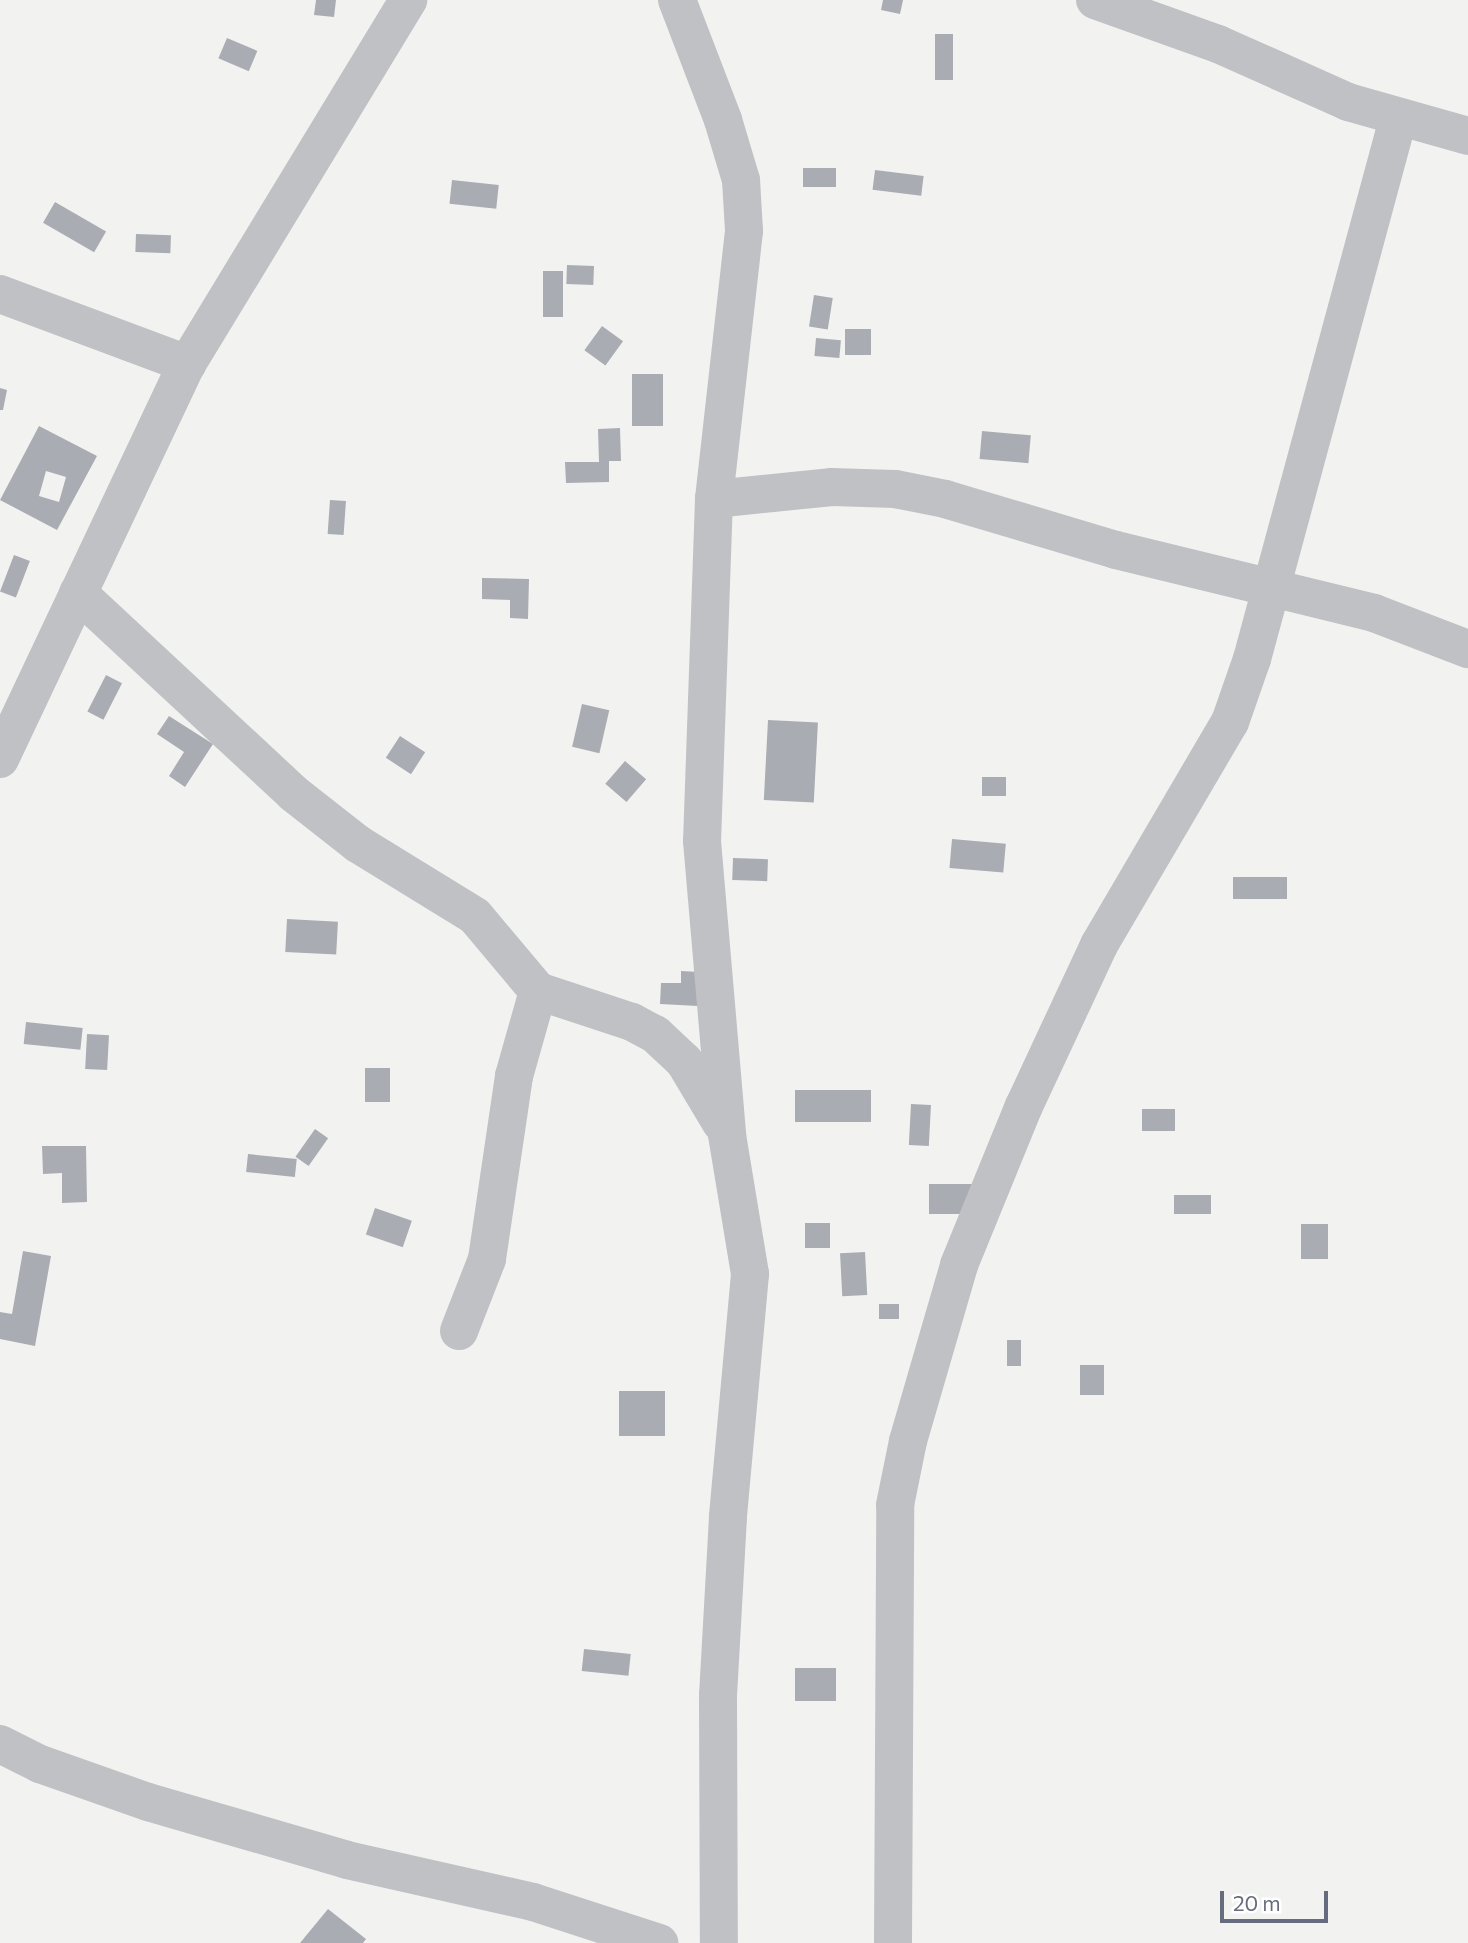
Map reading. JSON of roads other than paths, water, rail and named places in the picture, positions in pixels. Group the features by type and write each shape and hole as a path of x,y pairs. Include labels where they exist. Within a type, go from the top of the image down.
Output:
{"street":[{"path":"0,759 187,363 408,0"},
{"path":"677,0 723,120 741,180 744,231 714,499 702,841 727,1135 750,1274 728,1517 718,1695 719,1943"},
{"path":"1095,0 1173,26 1308,88 1398,119 1468,136"},
{"path":"892,1943 895,1505 908,1441 959,1265 1024,1106 1099,945 1230,722 1252,659 1398,119"},
{"path":"0,294 187,363"},
{"path":"714,499 832,487 895,489 1269,589 1374,613 1468,649"},
{"path":"79,593 293,793 358,844 475,916 538,991 655,1034 684,1061 727,1135"},
{"path":"459,1331 487,1259 514,1076 538,991"},
{"path":"0,1744 40,1764 148,1802 347,1860 533,1902 659,1943"}]}
